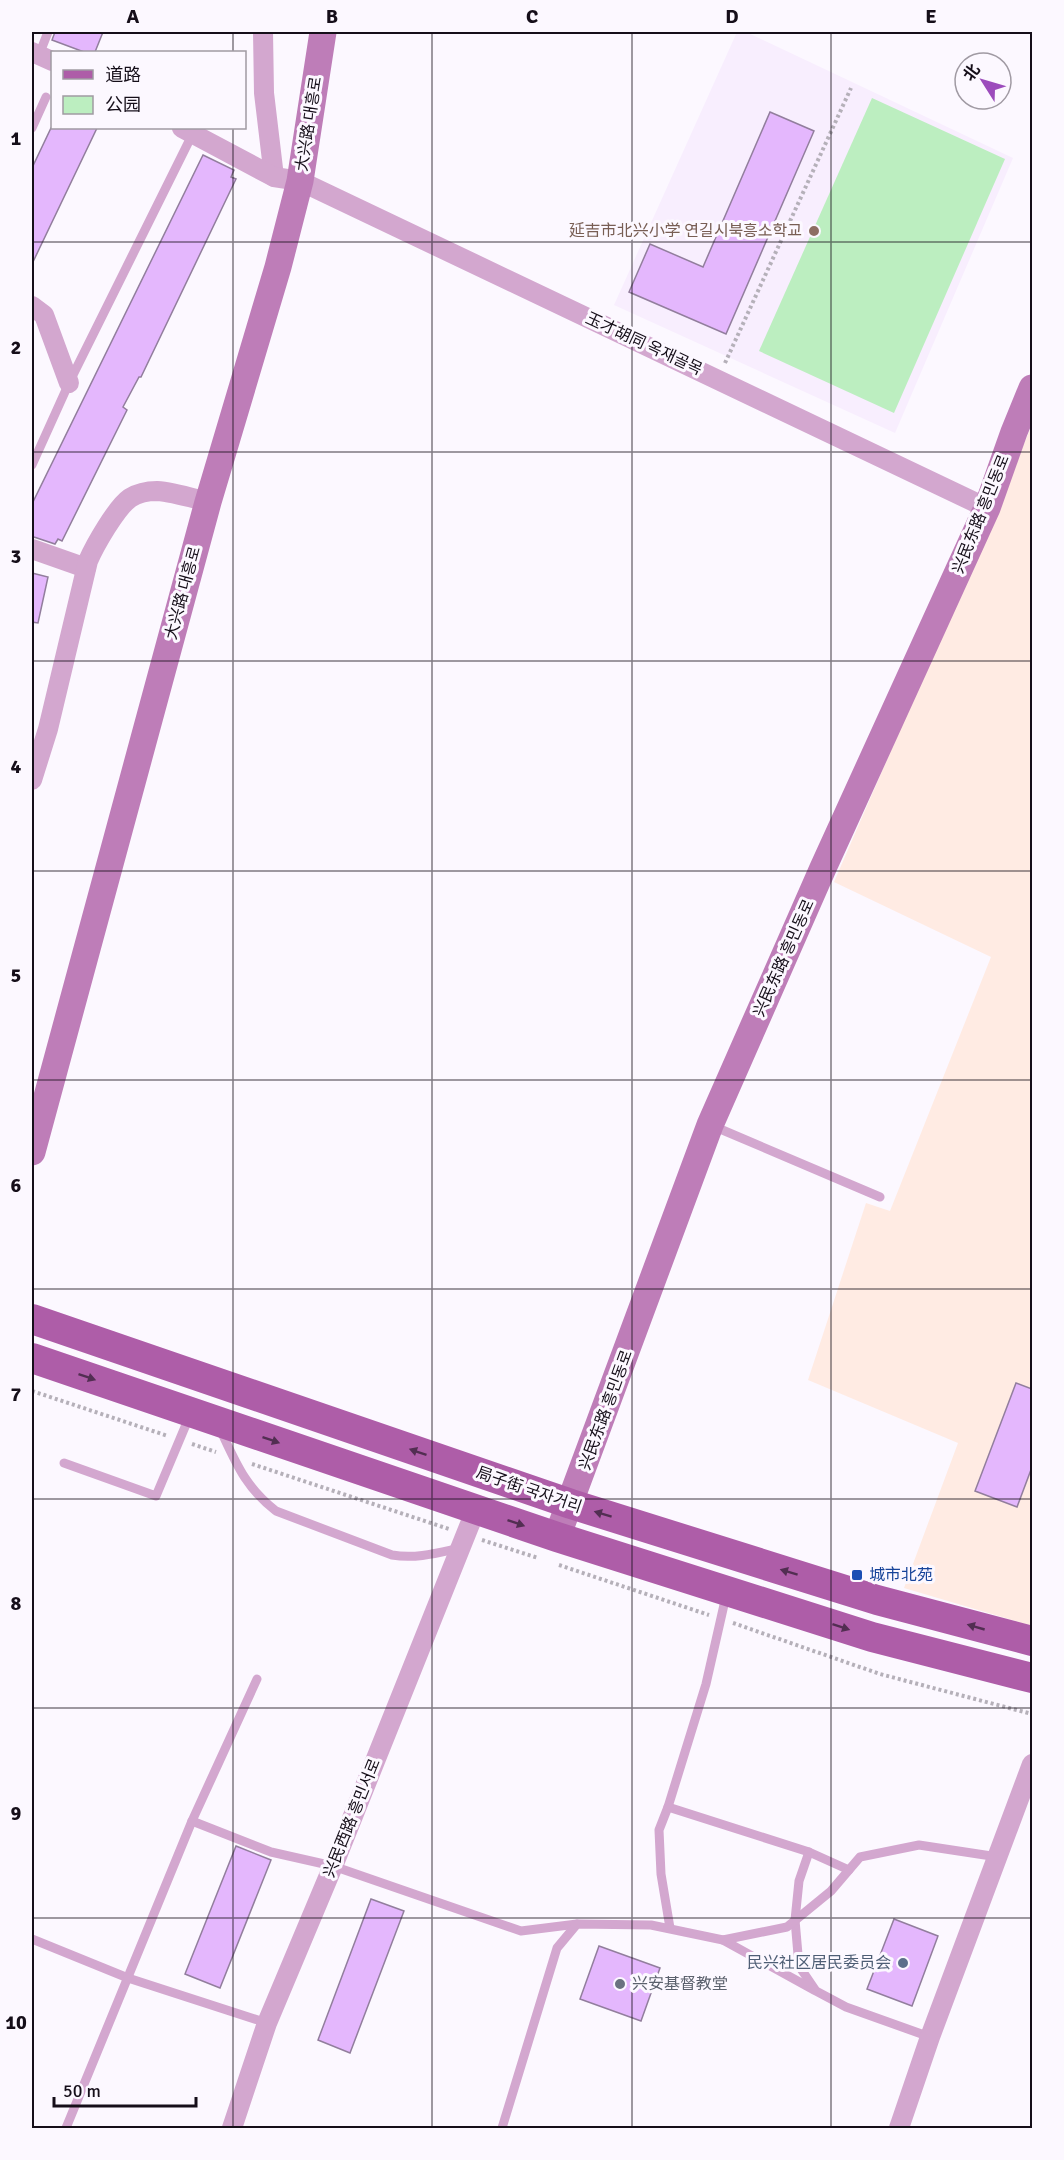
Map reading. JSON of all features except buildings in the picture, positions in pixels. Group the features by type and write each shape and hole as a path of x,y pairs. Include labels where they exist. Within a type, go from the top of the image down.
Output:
{"main road":[{"name":"局子街 국자거리","path":"32,1320 571,1504 877,1600 1032,1641"},
{"path":"32,1358 557,1537 872,1637 1032,1678"}],"street":[{"path":"263,32 264,93 287,179"},
{"name":"大兴路 대흥로","path":"32,1152 208,502 278,267 287,179 323,32"},
{"name":"玉才胡同 옥재골목","path":"188,130 287,179 987,508"},
{"path":"32,306 44,315 69,383"},
{"name":"兴民东路 흥민동로","path":"557,1537 710,1125 823,868 987,508 1032,388"},
{"path":"32,780 48,729 92,550 120,508 130,498 141,493 160,491 208,502"},
{"path":"32,549 86,568"},
{"name":"兴民西路 흥민서로","path":"232,2128 267,2023 333,1866 476,1509"},
{"path":"899,2128 930,2037 1032,1764"}],"lane":[{"path":"41,56 48,32"},
{"path":"32,128 46,98"},
{"path":"32,465 188,130"},
{"path":"710,1125 880,1197"},
{"path":"64,1463 156,1496 204,1417 247,1483 262,1500 276,1511 392,1555 406,1558 460,1548"},
{"path":"670,1928 661,1874 658,1830 668,1807 706,1684 727,1591"},
{"path":"66,2128 192,1821 257,1679"},
{"path":"668,1807 809,1852 849,1870"},
{"path":"192,1821 271,1852 333,1866 521,1931 577,1924 651,1924 723,1940 846,2007 930,2037"},
{"path":"723,1940 787,1927 831,1891 860,1857 919,1845 998,1857"},
{"path":"809,1852 799,1881 795,1920 799,1966 816,1991"},
{"path":"502,2128 557,1948 577,1924"},
{"path":"32,1939 128,1978 267,2023"}],"path":[{"path":"718,380 851,88"}],"shaded area":[{"name":"延吉市北兴小学 연길시북흥소학교","path":"737,32 746,32 1013,158 895,433 614,305"},
{"path":"1032,425 1032,1626 904,1588 958,1443 808,1380 866,1203 890,1211 991,957 834,882"}],"green space":[{"path":"872,98 1005,159 894,413 759,351"}],"place":[{"name":"延吉市北兴小学 연길시북흥소학교","path":"814,231"},
{"name":"城市北苑","path":"857,1575"},
{"name":"民兴社区居民委员会","path":"903,1963"},
{"name":"兴安基督教堂","path":"620,1984"}]}
